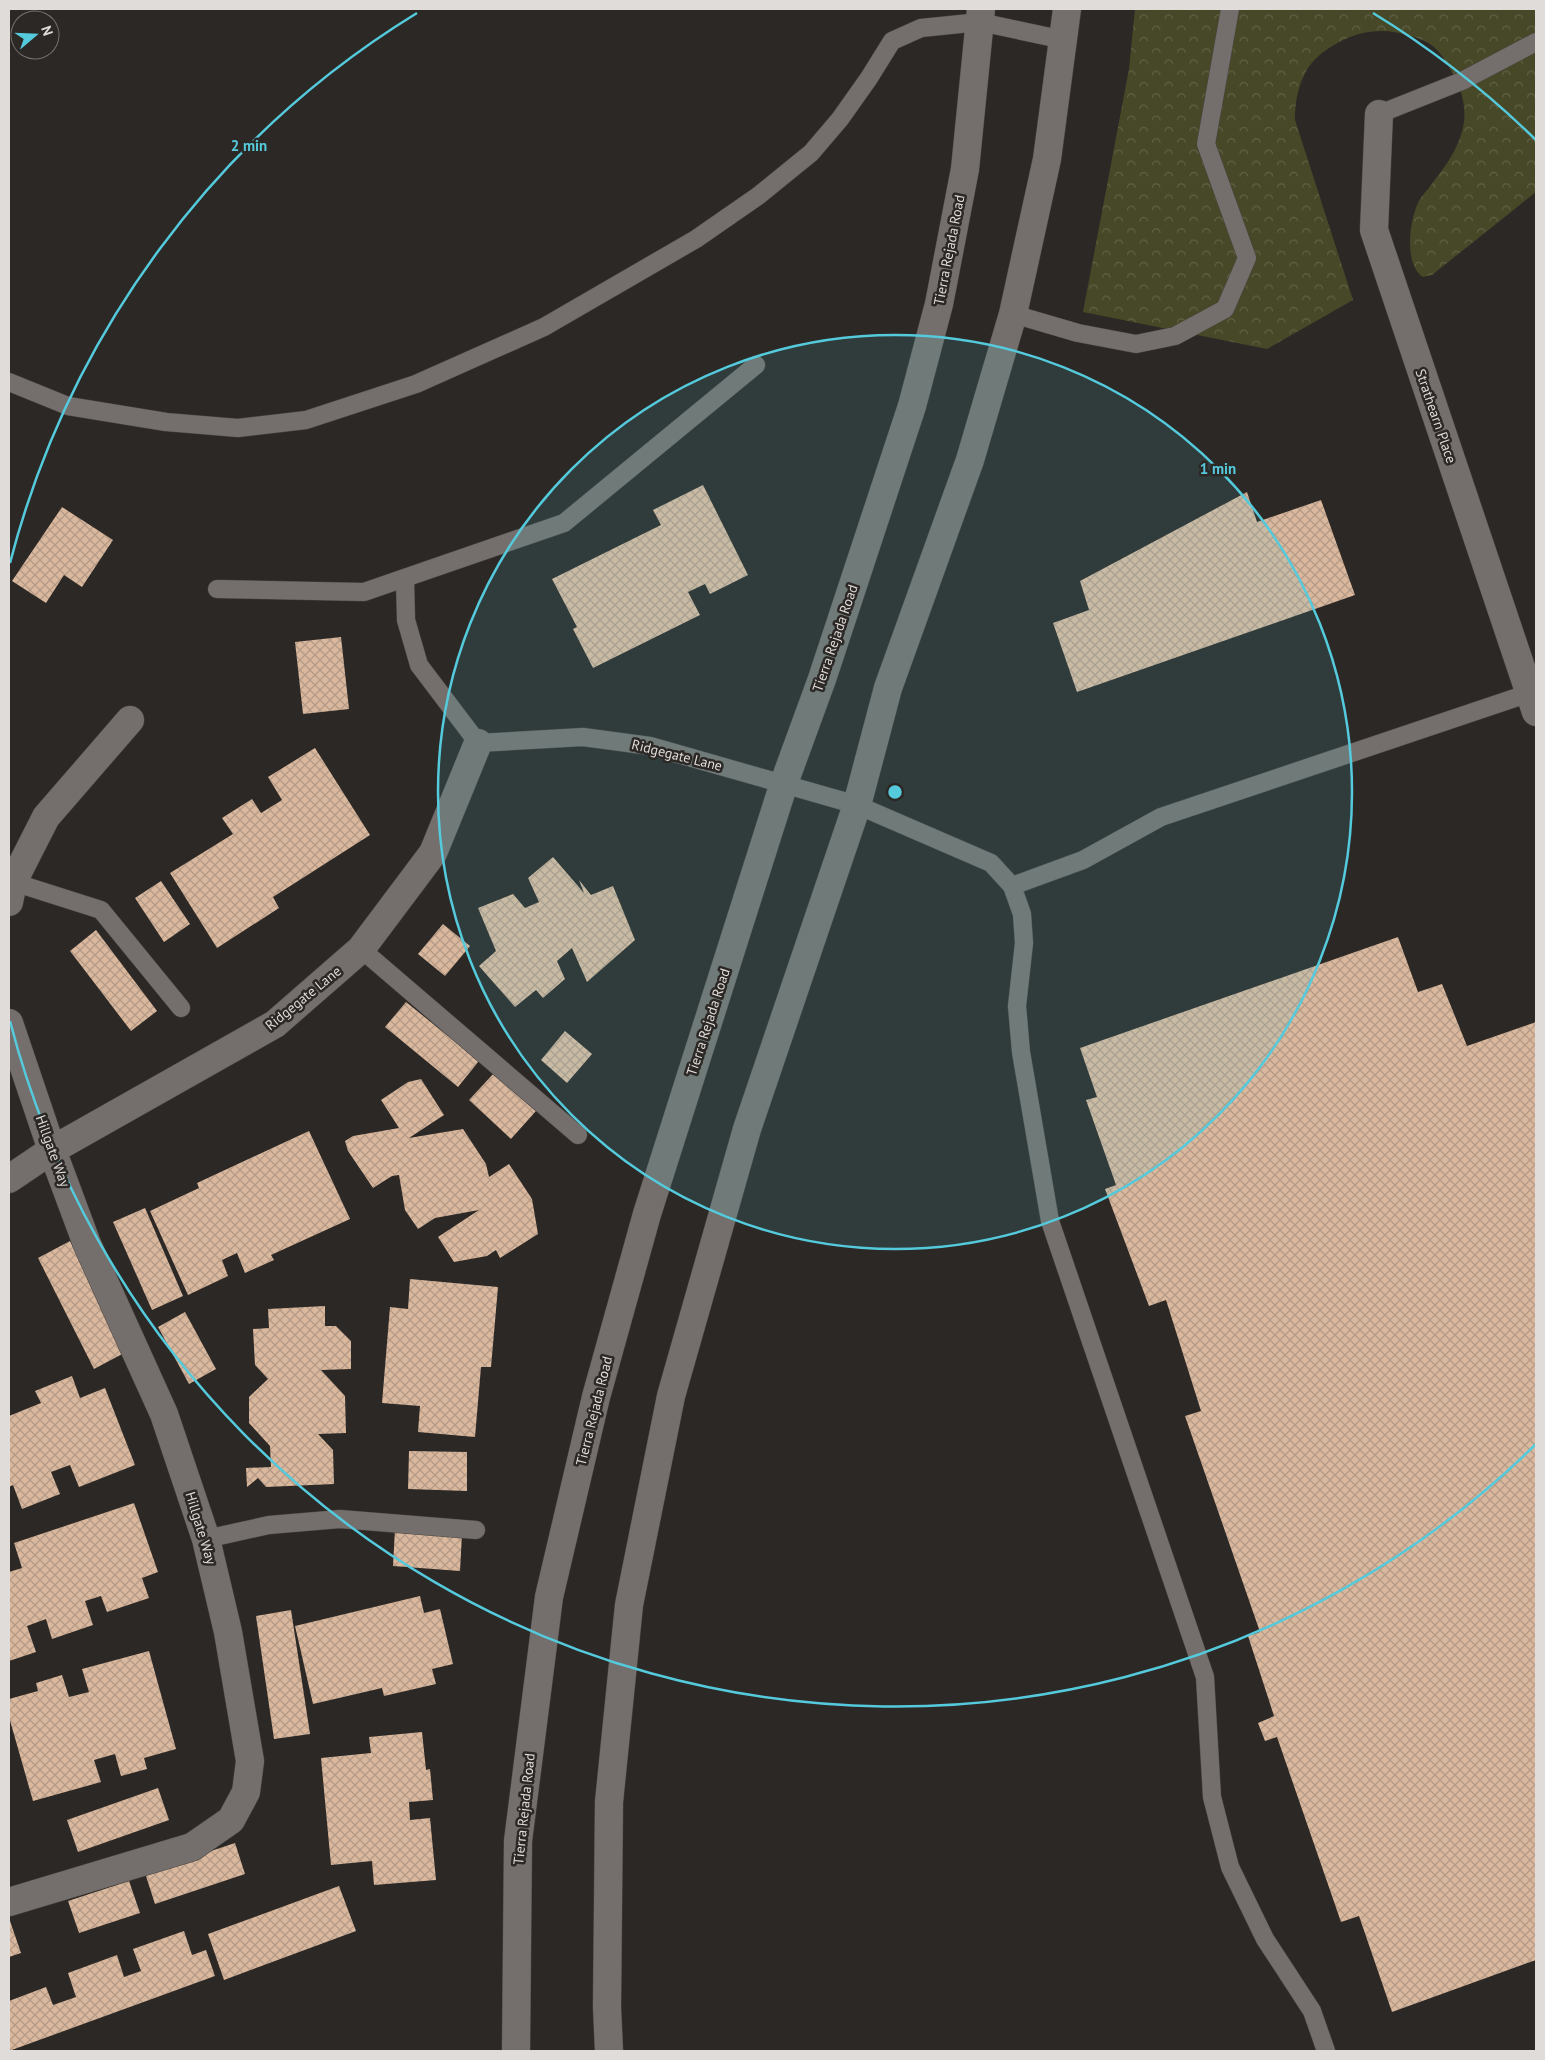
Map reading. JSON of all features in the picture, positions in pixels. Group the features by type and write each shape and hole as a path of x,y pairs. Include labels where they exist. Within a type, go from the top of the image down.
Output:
{"main road":[{"path":"609,2051 607,2007 609,1802 629,1605 671,1396 744,1139 857,805 888,688 970,460 1013,314 1047,159 1067,9"},
{"name":"Tierra Rejada Road","path":"516,2051 518,1841 549,1597 596,1397 646,1214 784,783 822,679 912,406 937,314 965,169 980,15"},
{"name":"Strathearn Place","path":"1380,114 1374,230 1534,698"},
{"path":"11,892 46,817 130,720"},
{"name":"Ridgegate Lane","path":"9,1179 52,1150 275,1024 361,949 433,853 478,743"},
{"name":"Hillgate Way","path":"9,1023 52,1150 87,1244 164,1414 206,1539 228,1632 250,1761 246,1792 231,1820 192,1847 9,1902"}],"lane":[{"path":"1013,314 1078,333 1136,344 1175,336 1225,309 1248,258 1206,144 1230,9"},
{"path":"9,382 68,406 166,422 238,428 306,420 416,384 544,327 696,239 758,196 811,152 840,119 892,41 921,28 980,15 1064,40"},
{"path":"1380,114 1462,81 1536,42"},
{"path":"217,589 364,592 564,523 756,365"},
{"path":"404,579 406,620 419,665 478,743"},
{"path":"1326,2051 1312,2011 1265,1939 1230,1867 1212,1797 1205,1677 1050,1221 1021,1052 1017,1006 1024,943 1022,914 1012,886 1083,860 1161,817 1534,698"},
{"name":"Ridgegate Lane","path":"478,743 583,736 650,746 857,805 991,863 1012,886"},
{"path":"11,892 101,910 181,1008"},
{"path":"361,949 578,1135"},
{"path":"206,1539 270,1525 340,1519 476,1530"}],"green space":[{"path":"1135,9 1536,9 1536,192 1432,275 1423,277 1413,263 1411,253 1412,221 1419,201 1456,148 1464,122 1462,96 1446,62 1437,49 1428,43 1416,38 1386,31 1364,33 1342,40 1315,59 1304,75 1298,92 1295,111 1295,120 1353,300 1267,349 1083,312 1129,69"}],"building":[{"path":"703,485 748,575 710,594 705,584 688,592 700,615 593,668 573,629 577,627 552,579 661,525 653,510"},
{"path":"1247,492 1257,522 1321,500 1355,595 1077,692 1053,623 1089,610 1080,581"},
{"path":"62,507 113,540 82,587 64,575 46,603 12,581"},
{"path":"341,637 349,709 303,714 295,642"},
{"path":"315,748 370,835 273,897 279,908 217,948 170,873 233,834 222,818 252,799 261,813 282,800 268,777"},
{"path":"553,857 584,893 579,880 591,895 613,886 635,940 587,982 572,948 557,961 565,979 543,998 536,990 515,1007 479,966 496,951 478,908 513,894 525,908 539,902 528,878"},
{"path":"161,881 190,924 164,942 135,898"},
{"path":"443,924 470,946 445,976 418,954"},
{"path":"96,930 157,1011 131,1031 70,951"},
{"path":"1398,937 1418,992 1442,984 1467,1046 1536,1022 1536,1960 1392,2012 1359,1916 1341,1922 1277,1737 1265,1741 1258,1723 1274,1716 1248,1636 1260,1632 1185,1416 1201,1411 1166,1300 1149,1306 1105,1189 1116,1185 1086,1100 1097,1097 1080,1048"},
{"path":"406,1002 479,1061 458,1087 385,1027"},
{"path":"565,1031 592,1054 567,1083 541,1060"},
{"path":"495,1072 536,1111 511,1139 469,1100"},
{"path":"421,1079 444,1115 409,1138 463,1129 486,1164 489,1177 509,1164 532,1199 538,1234 500,1258 496,1250 487,1256 454,1262 438,1237 479,1210 435,1218 418,1229 405,1210 399,1175 392,1176 373,1188 348,1151 345,1141 353,1136 399,1128 381,1100 408,1082"},
{"path":"309,1131 350,1219 271,1255 274,1260 245,1273 237,1253 222,1260 228,1276 188,1295 150,1211 199,1188 197,1183"},
{"path":"145,1208 183,1296 152,1310 113,1222"},
{"path":"70,1241 126,1352 94,1369 38,1258"},
{"path":"410,1279 498,1287 491,1367 481,1367 475,1437 418,1432 420,1406 382,1403 390,1307 408,1309"},
{"path":"325,1306 325,1326 336,1326 351,1341 351,1369 321,1370 345,1396 346,1433 318,1434 333,1450 334,1484 266,1487 258,1478 247,1487 246,1468 271,1467 270,1446 249,1423 249,1397 268,1379 255,1365 253,1329 269,1328 268,1309"},
{"path":"185,1312 216,1369 189,1384 158,1327"},
{"path":"72,1376 80,1398 105,1388 135,1465 79,1487 70,1465 51,1472 60,1494 22,1509 13,1485 9,1487 9,1416 41,1403 35,1391"},
{"path":"409,1451 467,1452 467,1491 408,1489"},
{"path":"134,1503 158,1572 142,1578 149,1598 107,1612 101,1596 85,1601 93,1625 52,1639 46,1619 27,1626 36,1652 9,1661 9,1572 22,1568 14,1543"},
{"path":"395,1529 462,1534 460,1571 393,1566"},
{"path":"420,1596 424,1613 440,1609 453,1664 432,1669 436,1684 384,1696 382,1688 313,1704 295,1626"},
{"path":"291,1610 310,1734 274,1739 256,1616"},
{"path":"149,1651 176,1749 144,1758 147,1769 121,1776 115,1754 94,1760 101,1782 33,1801 9,1717 9,1699 38,1691 36,1683 62,1675 69,1697 89,1692 82,1669"},
{"path":"422,1732 426,1770 430,1769 433,1800 409,1802 410,1820 430,1818 436,1880 374,1885 372,1861 331,1865 321,1758 371,1753 369,1737"},
{"path":"158,1788 169,1820 78,1852 67,1820"},
{"path":"235,1843 245,1874 155,1904 145,1873"},
{"path":"129,1881 140,1913 79,1933 68,1901"},
{"path":"339,1886 356,1931 224,1980 208,1934"},
{"path":"9,1922 21,1953 9,1957"},
{"path":"184,1931 192,1955 206,1950 215,1976 9,2051 9,2001 46,1987 53,2005 76,1997 68,1973 117,1955 124,1977 141,1971 133,1949"}]}
